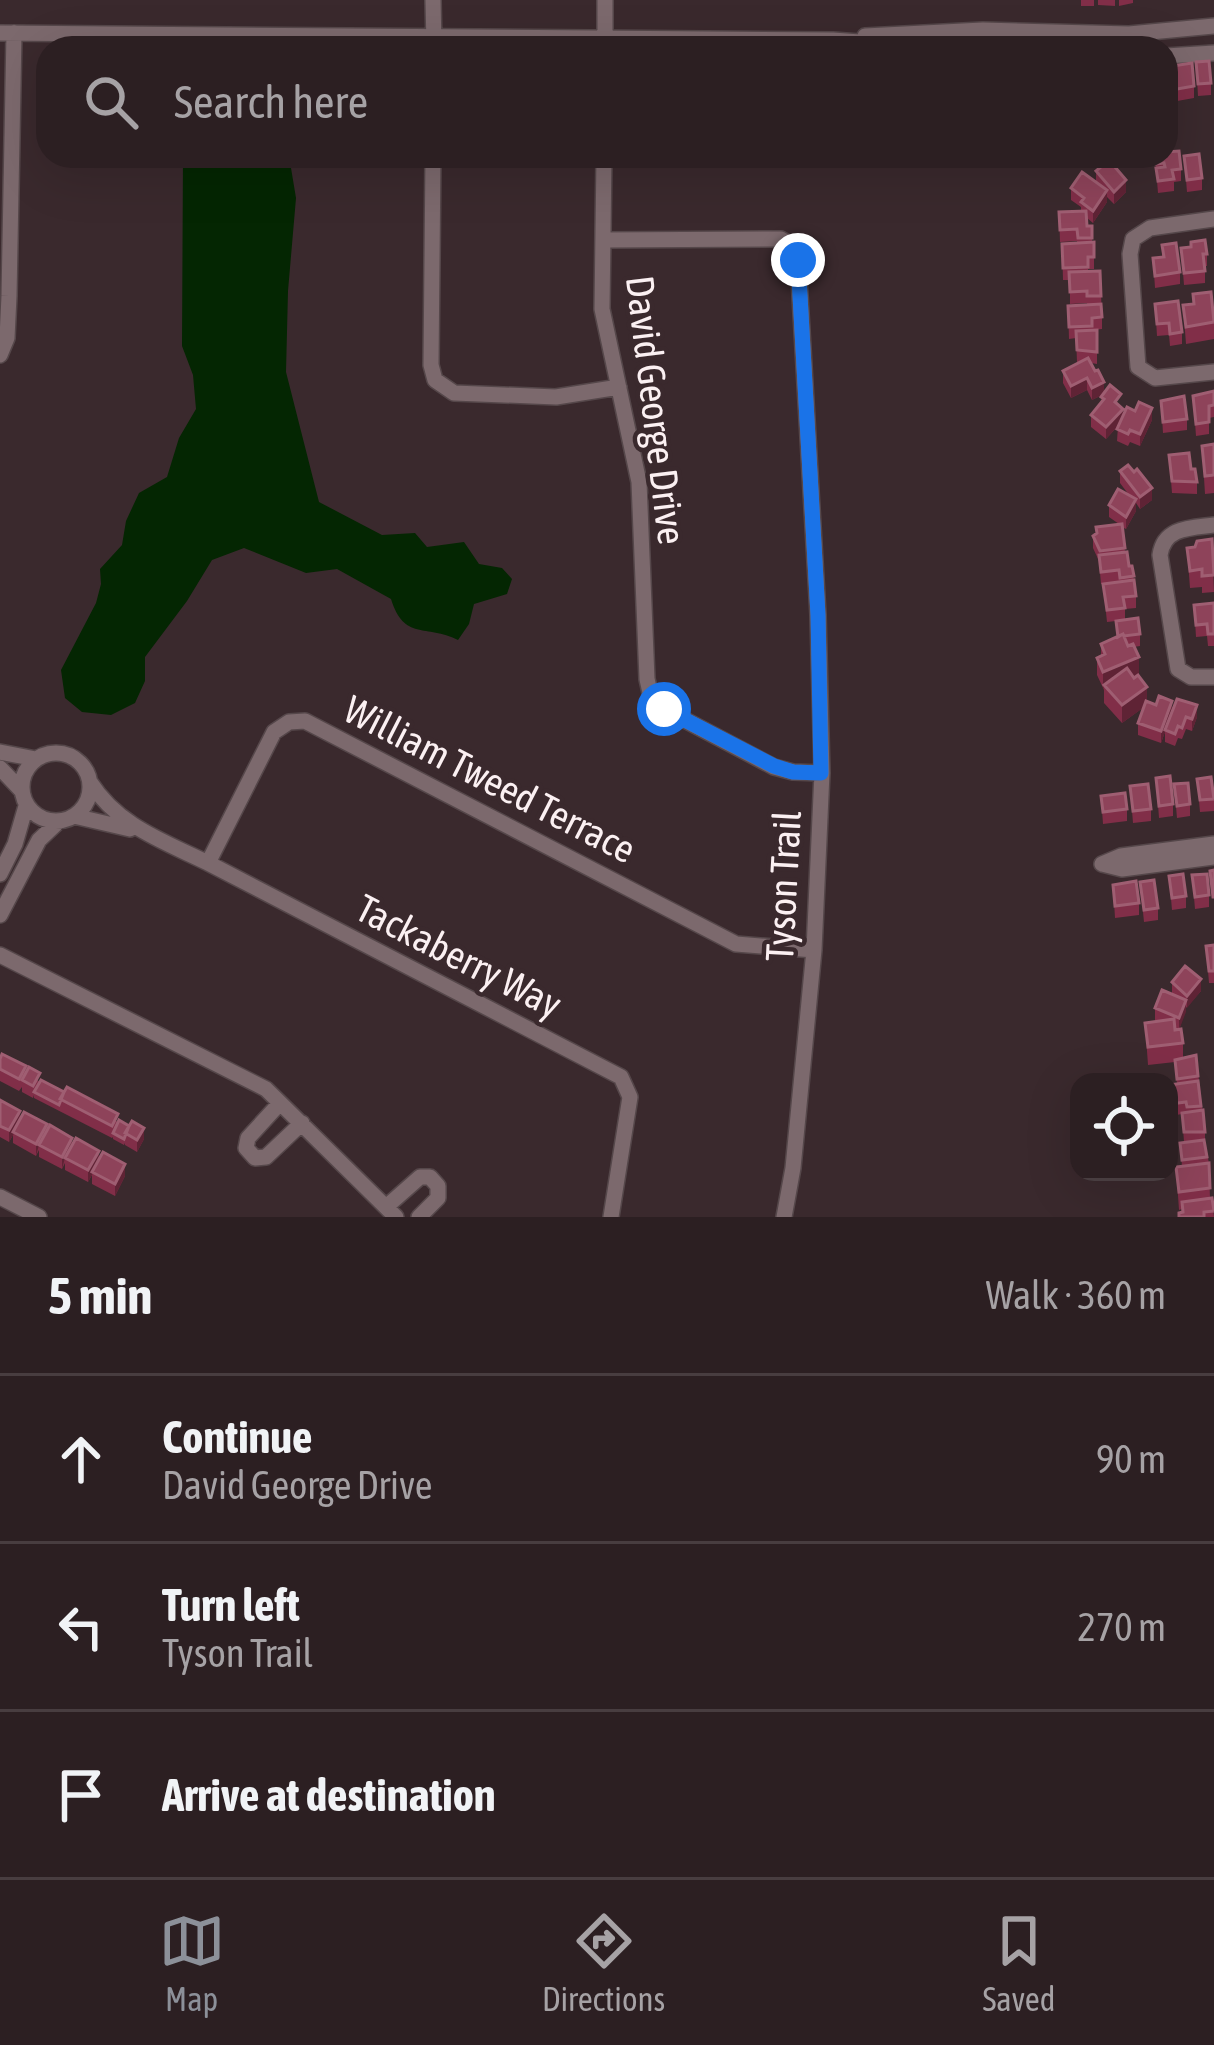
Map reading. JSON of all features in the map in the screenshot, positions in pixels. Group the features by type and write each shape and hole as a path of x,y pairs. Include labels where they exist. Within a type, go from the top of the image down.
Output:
{"street":[{"path":"434,0 434,36"},
{"path":"605,0 605,36"},
{"path":"880,36 938,31 1129,34 1214,26"},
{"path":"0,355 8,338 9,312 7,33 135,36"},
{"path":"1178,55 1214,53"},
{"path":"433,168 431,365 435,380 454,393 556,397 619,387"},
{"name":"David George Drive","path":"604,168 602,309 639,482 651,697 664,709 774,766 821,773"},
{"path":"1214,219 1150,228 1133,238 1130,254 1138,367 1155,378 1214,372"},
{"name":"Tyson Trail","path":"604,240 781,239 790,244 798,260 818,615 821,773 814,950 784,1217"},
{"path":"1214,525 1171,533 1160,555 1178,669 1191,677 1214,677"},
{"name":"William Tweed Terrace","path":"208,863 274,732 289,722 304,721 736,944 814,950"},
{"path":"0,752 36,759"},
{"path":"0,874 16,844 24,772 36,759 52,753 69,755 83,766 109,806 139,830"},
{"path":"0,768 40,818 139,830"},
{"path":"0,915 39,840 87,802 90,782"},
{"name":"Tackaberry Way","path":"139,830 621,1077 630,1096 611,1217"},
{"path":"1214,844 1120,856 1102,863 1122,869 1214,857"},
{"path":"0,955 266,1088 391,1212 420,1177 430,1177 438,1186 438,1198 419,1217"},
{"path":"280,1102 248,1138 246,1148 255,1158 266,1157 302,1123"},
{"path":"0,1197 39,1217"}],"shaded area":[{"path":"183,168 291,168 296,198 286,372 319,502 382,535 415,533 427,547 464,542 479,564 502,568 512,579 507,594 474,604 458,640 409,626 391,599 337,569 306,573 244,548 212,560 145,657 145,681 135,703 111,715 82,712 65,698 61,670 96,603 100,569 122,545 126,521 139,493 167,477 179,438 196,409 193,375 182,346"}],"building":[{"path":"1209,61 1211,83 1198,84 1196,62"},
{"path":"1192,63 1194,86 1178,89 1178,65"},
{"path":"1178,151 1181,169 1172,170 1174,179 1158,181 1156,168 1178,168"},
{"path":"1199,154 1202,178 1187,180 1184,156"},
{"path":"1116,168 1126,180 1114,192 1096,171"},
{"path":"1082,172 1107,190 1093,211 1071,188"},
{"path":"1086,211 1092,238 1078,238 1077,229 1060,230 1059,212"},
{"path":"1205,240 1205,271 1184,273 1181,248"},
{"path":"1094,242 1088,267 1063,268 1062,244"},
{"path":"1176,243 1180,272 1155,276 1153,258 1164,257 1162,245"},
{"path":"1100,271 1101,296 1070,292 1069,272"},
{"path":"1211,292 1214,322 1186,327 1183,305 1194,304 1193,294"},
{"path":"1178,301 1182,332 1170,334 1169,323 1157,324 1155,304"},
{"path":"1101,304 1102,317 1092,318 1092,326 1069,327 1068,306"},
{"path":"1097,330 1097,352 1077,350 1076,331"},
{"path":"1088,358 1104,382 1092,388 1087,378 1071,386 1063,371"},
{"path":"1110,385 1121,394 1115,402 1123,409 1106,427 1091,415"},
{"path":"1214,391 1209,422 1196,424 1193,396"},
{"path":"1184,396 1187,419 1163,422 1161,401"},
{"path":"1139,402 1152,408 1140,434 1117,429 1127,407 1135,411"},
{"path":"1214,444 1214,475 1205,476 1202,446"},
{"path":"1189,453 1197,482 1172,481 1169,455"},
{"path":"1128,465 1152,488 1140,497 1120,471"},
{"path":"1118,489 1136,499 1126,517 1109,505"},
{"path":"1122,524 1125,548 1100,551 1093,536 1096,527"},
{"path":"1212,539 1214,575 1202,576 1202,569 1190,571 1187,548"},
{"path":"1127,552 1134,576 1120,578 1119,570 1101,572 1099,555"},
{"path":"1134,580 1136,596 1123,597 1125,608 1107,610 1103,584"},
{"path":"1214,603 1214,634 1208,634 1207,624 1196,625 1194,605"},
{"path":"1138,618 1140,634 1118,637 1116,621"},
{"path":"1123,634 1139,657 1103,672 1097,658 1105,654 1101,644"},
{"path":"1127,668 1147,687 1122,705 1104,685"},
{"path":"1159,696 1172,701 1161,731 1138,723 1146,701 1156,705"},
{"path":"1177,699 1197,705 1192,719 1186,717 1175,734 1165,730"},
{"path":"1170,776 1173,804 1159,806 1156,778"},
{"path":"1211,777 1214,799 1200,800 1197,779"},
{"path":"1188,783 1190,804 1177,806 1174,784"},
{"path":"1148,784 1151,809 1133,811 1130,786"},
{"path":"1125,793 1127,809 1103,812 1101,796"},
{"path":"1183,874 1186,896 1172,898 1169,876"},
{"path":"1207,874 1209,895 1195,897 1192,875"},
{"path":"1154,880 1158,908 1144,910 1140,882"},
{"path":"1136,881 1139,903 1115,906 1113,885"},
{"path":"1214,945 1214,971 1209,971 1206,946"},
{"path":"1185,966 1201,979 1187,996 1172,982"},
{"path":"1162,990 1186,1000 1179,1018 1155,1008"},
{"path":"1174,1019 1183,1043 1148,1047 1145,1023"},
{"path":"2,1054 26,1066 19,1079 0,1069"},
{"path":"1196,1055 1198,1076 1178,1079 1175,1060"},
{"path":"29,1067 40,1073 33,1086 22,1080"},
{"path":"41,1080 64,1092 59,1105 34,1092"},
{"path":"1198,1081 1201,1106 1178,1103 1178,1084"},
{"path":"67,1087 118,1114 112,1126 60,1099"},
{"path":"0,1100 20,1111 9,1130 0,1126"},
{"path":"1203,1110 1205,1132 1184,1132 1182,1113"},
{"path":"24,1112 47,1124 36,1144 13,1132"},
{"path":"119,1120 129,1126 124,1139 113,1133"},
{"path":"132,1121 144,1128 137,1140 125,1133"},
{"path":"50,1125 72,1138 62,1157 39,1145"},
{"path":"76,1138 99,1151 88,1170 65,1158"},
{"path":"1204,1140 1207,1157 1182,1160 1180,1143"},
{"path":"103,1152 125,1164 115,1184 92,1172"},
{"path":"1209,1163 1210,1188 1179,1192 1178,1167"},
{"path":"1212,1198 1214,1211 1204,1212 1204,1217 1179,1217 1182,1202"}],"route":[{"path":"664,709 774,766 821,773 818,615 798,260"}]}
